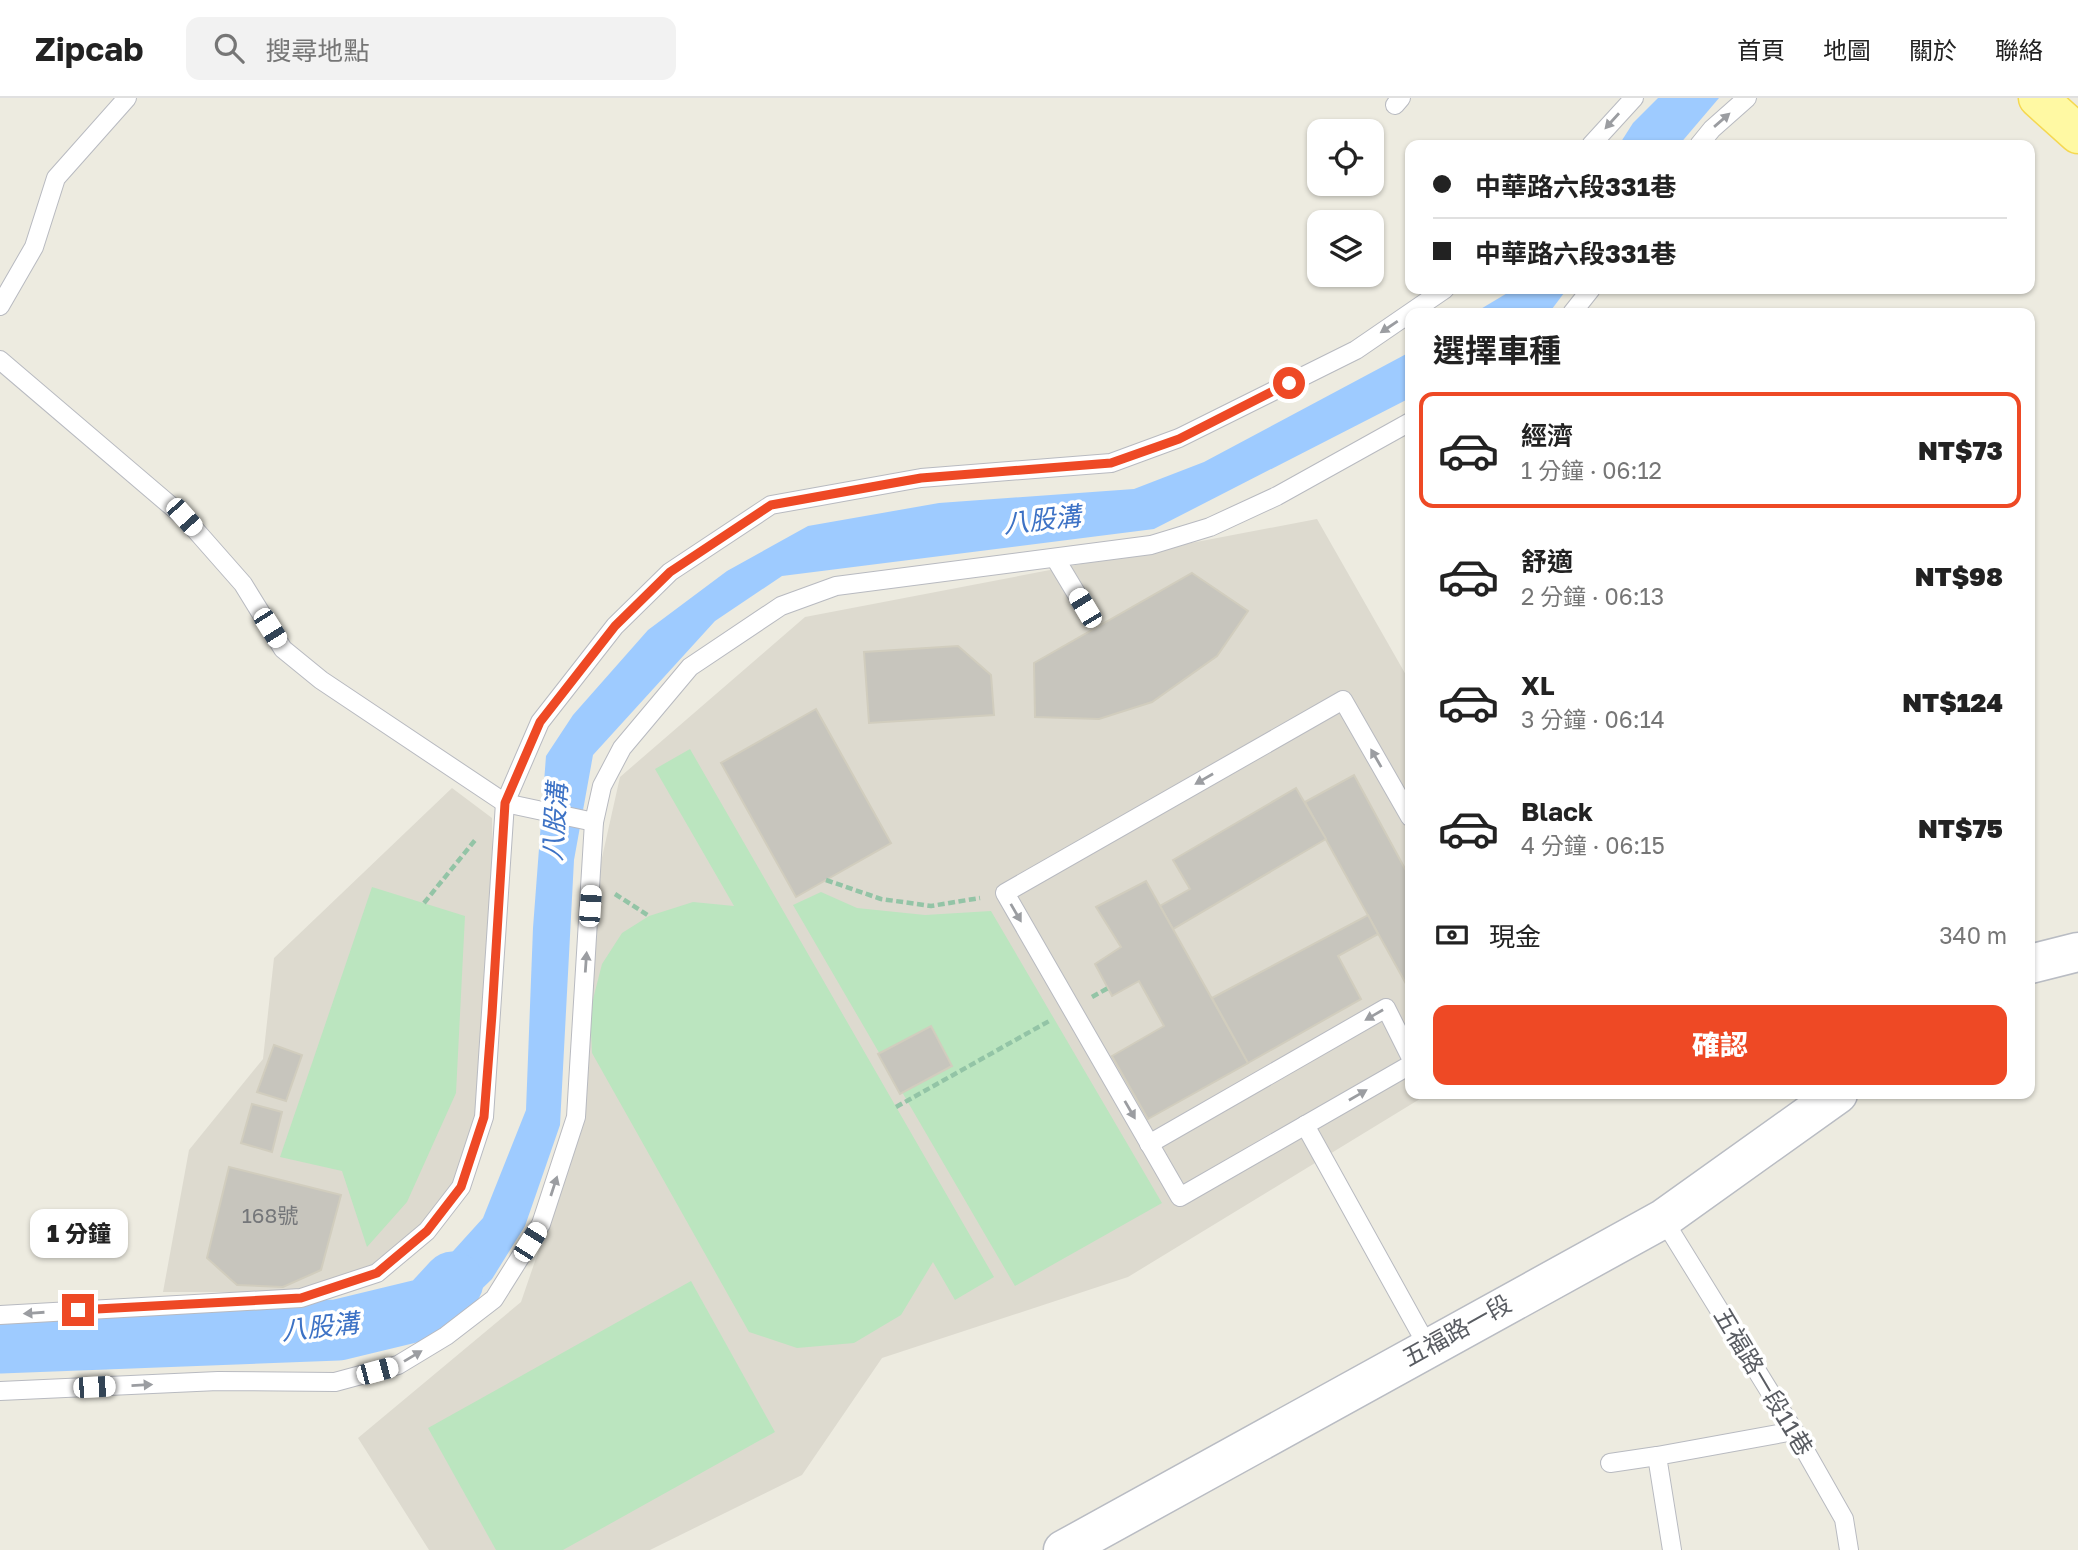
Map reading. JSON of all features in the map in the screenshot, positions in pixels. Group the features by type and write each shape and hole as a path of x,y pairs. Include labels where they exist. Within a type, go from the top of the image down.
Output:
{"main road":[{"path":"2038,98 2078,134"},
{"path":"2035,963 2078,952"},
{"name":"五福路一段","path":"1070,1548 1663,1219 1831,1099"}],"lane":[{"path":"0,306 34,247 56,178 127,98"},
{"path":"1596,140 1634,98"},
{"path":"1703,140 1747,98"},
{"path":"1418,308 1439,294"},
{"path":"1576,308 1587,294"},
{"path":"0,1315 301,1298 377,1273 427,1231 461,1187 484,1117 505,803 540,722 615,626 670,572 771,505 921,478 1111,463 1179,439 1356,350 1405,317"},
{"path":"0,360 184,517 243,584 283,649 321,680 505,803 594,822"},
{"path":"0,1391 218,1381 335,1382 398,1365 446,1336 494,1299 541,1224 576,1117 594,822 601,786 622,748 690,667 781,606 836,586 1150,545 1210,527 1277,496 1405,425"},
{"path":"1055,558 1085,608"},
{"path":"1405,808 1343,699 1005,893 1180,1197 1405,1068"},
{"path":"1149,1143 1386,1008 1405,1046"},
{"path":"1305,1125 1428,1347"},
{"name":"五福路一段11巷","path":"1663,1219 1794,1431 1844,1519 1849,1550"},
{"path":"1610,1463 1794,1431"},
{"path":"1657,1456 1672,1550"}],"path":[{"path":"424,903 505,803"},
{"path":"592,880 649,916"},
{"path":"826,880 881,899 931,906 1005,893"},
{"path":"896,1107 1108,988"}],"shaded area":[{"path":"1317,519 1405,673 1405,1099 1420,1099 1128,1277 882,1358 802,1475 650,1550 429,1550 358,1438 521,1302 581,1127 601,862 620,777 805,617"},
{"path":"452,788 492,818 494,945 488,1110 442,1206 381,1273 326,1292 163,1292 189,1150 263,1059 274,958"}],"green space":[{"path":"690,749 994,1277 955,1300 933,1262 901,1315 854,1343 797,1348 749,1332 592,1053 590,1011 602,964 622,933 649,916 693,902 734,906 655,769"},
{"path":"372,887 465,916 456,1093 407,1202 367,1247 342,1171 280,1157"},
{"path":"821,892 857,908 925,915 991,911 1162,1203 1015,1286 793,905"},
{"path":"691,1281 775,1432 563,1550 496,1550 428,1428"}],"water":[{"path":"1658,98 1719,98 1683,140 1622,140 1633,123"},
{"path":"1506,294 1563,294 1553,308 1482,308"},
{"path":"1405,355 1405,401 1154,529 782,576 715,621 593,755 574,860 560,1125 525,1226 492,1279 457,1313 433,1322 382,1319 426,1281 483,1218 526,1110 533,928 546,756 573,715 648,630 727,571 808,526 939,503 1134,489 1204,462"}],"building":[{"path":"1192,573 1248,611 1217,656 1152,702 1099,719 1035,717 1034,663"},
{"path":"958,646 991,675 994,715 869,723 864,652"},
{"path":"816,709 891,843 796,897 721,763"},
{"path":"1354,775 1405,869 1405,982 1305,802"},
{"path":"1296,788 1326,839 1173,929 1160,906 1190,889 1173,860"},
{"path":"1146,881 1248,1063 1148,1119 1112,1056 1164,1026 1139,981 1112,996 1095,964 1121,947 1096,907"},
{"path":"1368,915 1378,934 1338,956 1361,999 1248,1063 1212,998"},
{"path":"931,1026 952,1066 900,1094 878,1054"},
{"path":"274,1045 302,1055 286,1101 257,1092"},
{"path":"252,1104 282,1112 272,1152 241,1143"},
{"path":"229,1167 341,1195 321,1270 283,1287 237,1285 207,1258"}],"waterway":[{"name":"八股溝","path":"0,1343 338,1330 429,1308 453,1282"}],"route":[{"path":"78,1310 301,1298 377,1273 427,1231 461,1187 484,1117 505,803 540,722 615,626 670,572 771,505 921,478 1111,463 1179,439 1289,383"}]}
